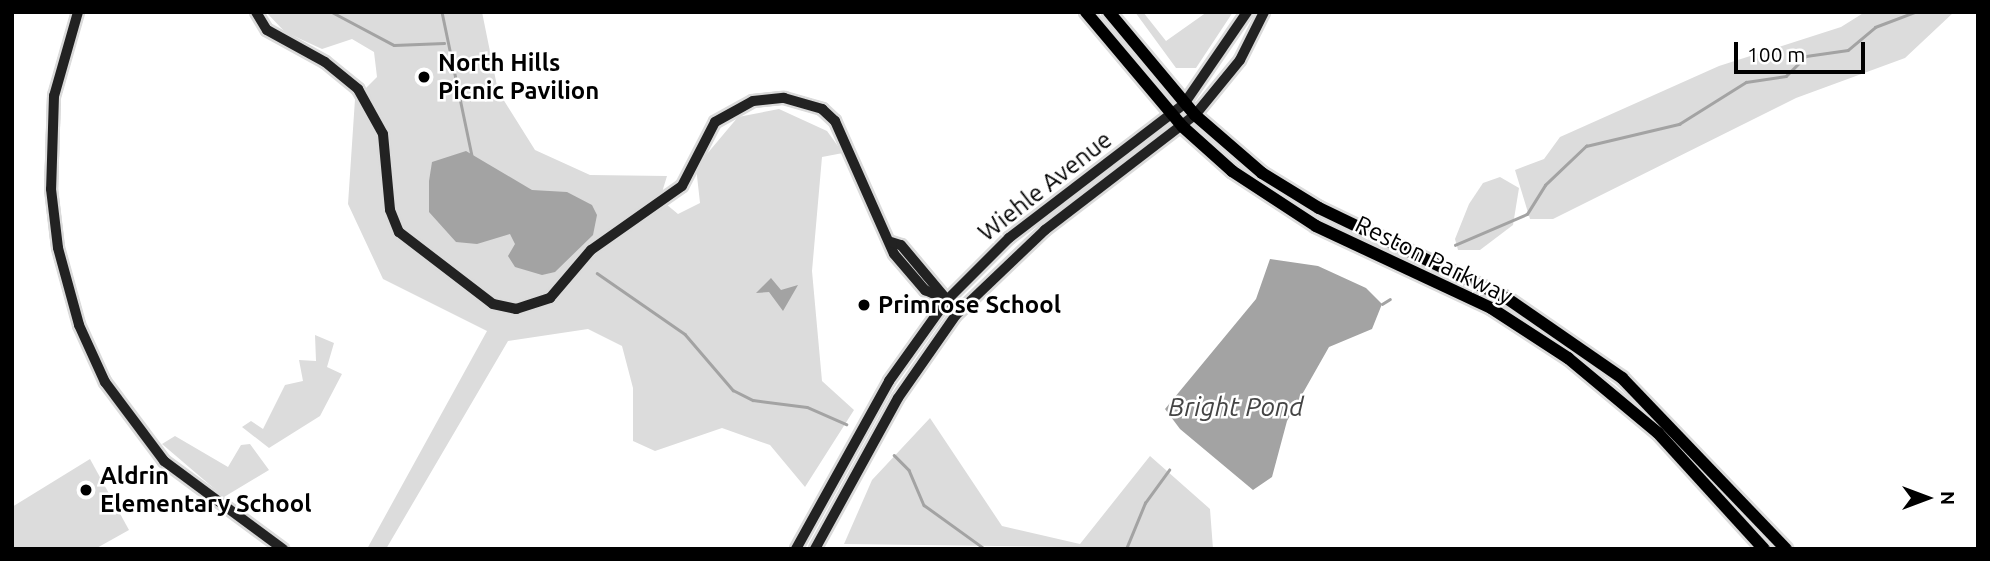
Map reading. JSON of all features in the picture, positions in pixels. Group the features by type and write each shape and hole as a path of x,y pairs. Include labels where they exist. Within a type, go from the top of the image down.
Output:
{"main road":[{"name":"Reston Parkway","path":"1086,12 1183,127 1293,213 1491,308 1568,358 1658,433 1764,549"},
{"name":"Reston Parkway","path":"1109,12 1195,115 1301,198 1488,288 1583,348 1668,420 1786,549"}],"street":[{"path":"78,12 56,86 51,165 58,248 79,325 106,382 164,461 283,549"},
{"path":"256,12 267,30 325,62 364,99 383,134 390,210 407,242 481,299 505,308 550,298 591,250 661,206 682,186 715,122 732,109 784,98 822,109 849,144 891,242 925,290 947,300 957,315"},
{"name":"Wiehle Avenue","path":"796,549 904,357 947,300 1009,238 1184,104 1247,12"},
{"name":"Wiehle Avenue","path":"815,549 916,369 957,315 1045,230 1183,127 1240,60 1264,12"}],"shaded area":[{"path":"266,12 482,12 498,91 535,150 590,175 667,176 660,199 678,214 700,203 696,167 738,117 779,109 827,131 843,153 822,157 812,271 822,381 854,410 805,487 770,445 722,428 655,451 633,441 633,388 622,346 588,329 508,341 386,549 367,549 487,331 383,279 348,204 355,99 377,77 374,52 352,39 322,49 285,32"},
{"path":"1135,12 1143,12 1166,41 1207,12 1233,12 1196,68 1176,68"},
{"path":"1865,12 1954,12 1905,58 1796,98 1553,219 1530,219 1515,170 1544,159 1560,137 1719,66 1841,27"},
{"path":"1500,177 1519,188 1513,225 1480,250 1458,250 1455,239 1469,204 1483,183"},
{"path":"315,335 334,343 327,367 342,374 320,416 269,448 242,427 251,421 263,429 285,385 303,381 299,360 316,361"},
{"path":"930,418 1002,526 1080,544 1150,456 1210,509 1213,549 844,544 872,480"},
{"path":"175,436 228,467 241,445 250,444 269,470 224,497 162,444"},
{"path":"90,459 129,530 95,549 12,549 12,507"}],"water":[{"path":"466,151 532,190 567,192 592,205 597,215 593,235 555,272 542,275 515,267 508,256 515,244 510,234 477,244 456,242 429,212 429,181 432,162"},
{"name":"Bright Pond","path":"1270,259 1318,266 1366,288 1382,304 1372,329 1329,347 1287,421 1272,477 1253,490 1180,429 1165,409 1256,299"},
{"path":"771,278 781,290 798,285 783,311 769,292 756,293"}],"waterway":[{"path":"332,12 394,45 444,43"},
{"path":"442,12 472,155"},
{"path":"1455,245 1527,214 1545,185 1586,146 1679,124 1746,82 1786,76 1806,56 1848,50 1875,27 1915,12"},
{"path":"597,273 685,334 733,390 753,400 807,407 846,424"},
{"path":"1382,304 1390,299"},
{"path":"894,455 909,470 924,505 985,549"},
{"path":"1126,549 1145,503 1169,470"}],"place":[{"name":"North Hills Picnic Pavilion","path":"424,77"},
{"name":"Primrose School","path":"864,305"},
{"name":"Aldrin Elementary School","path":"86,490"}]}
